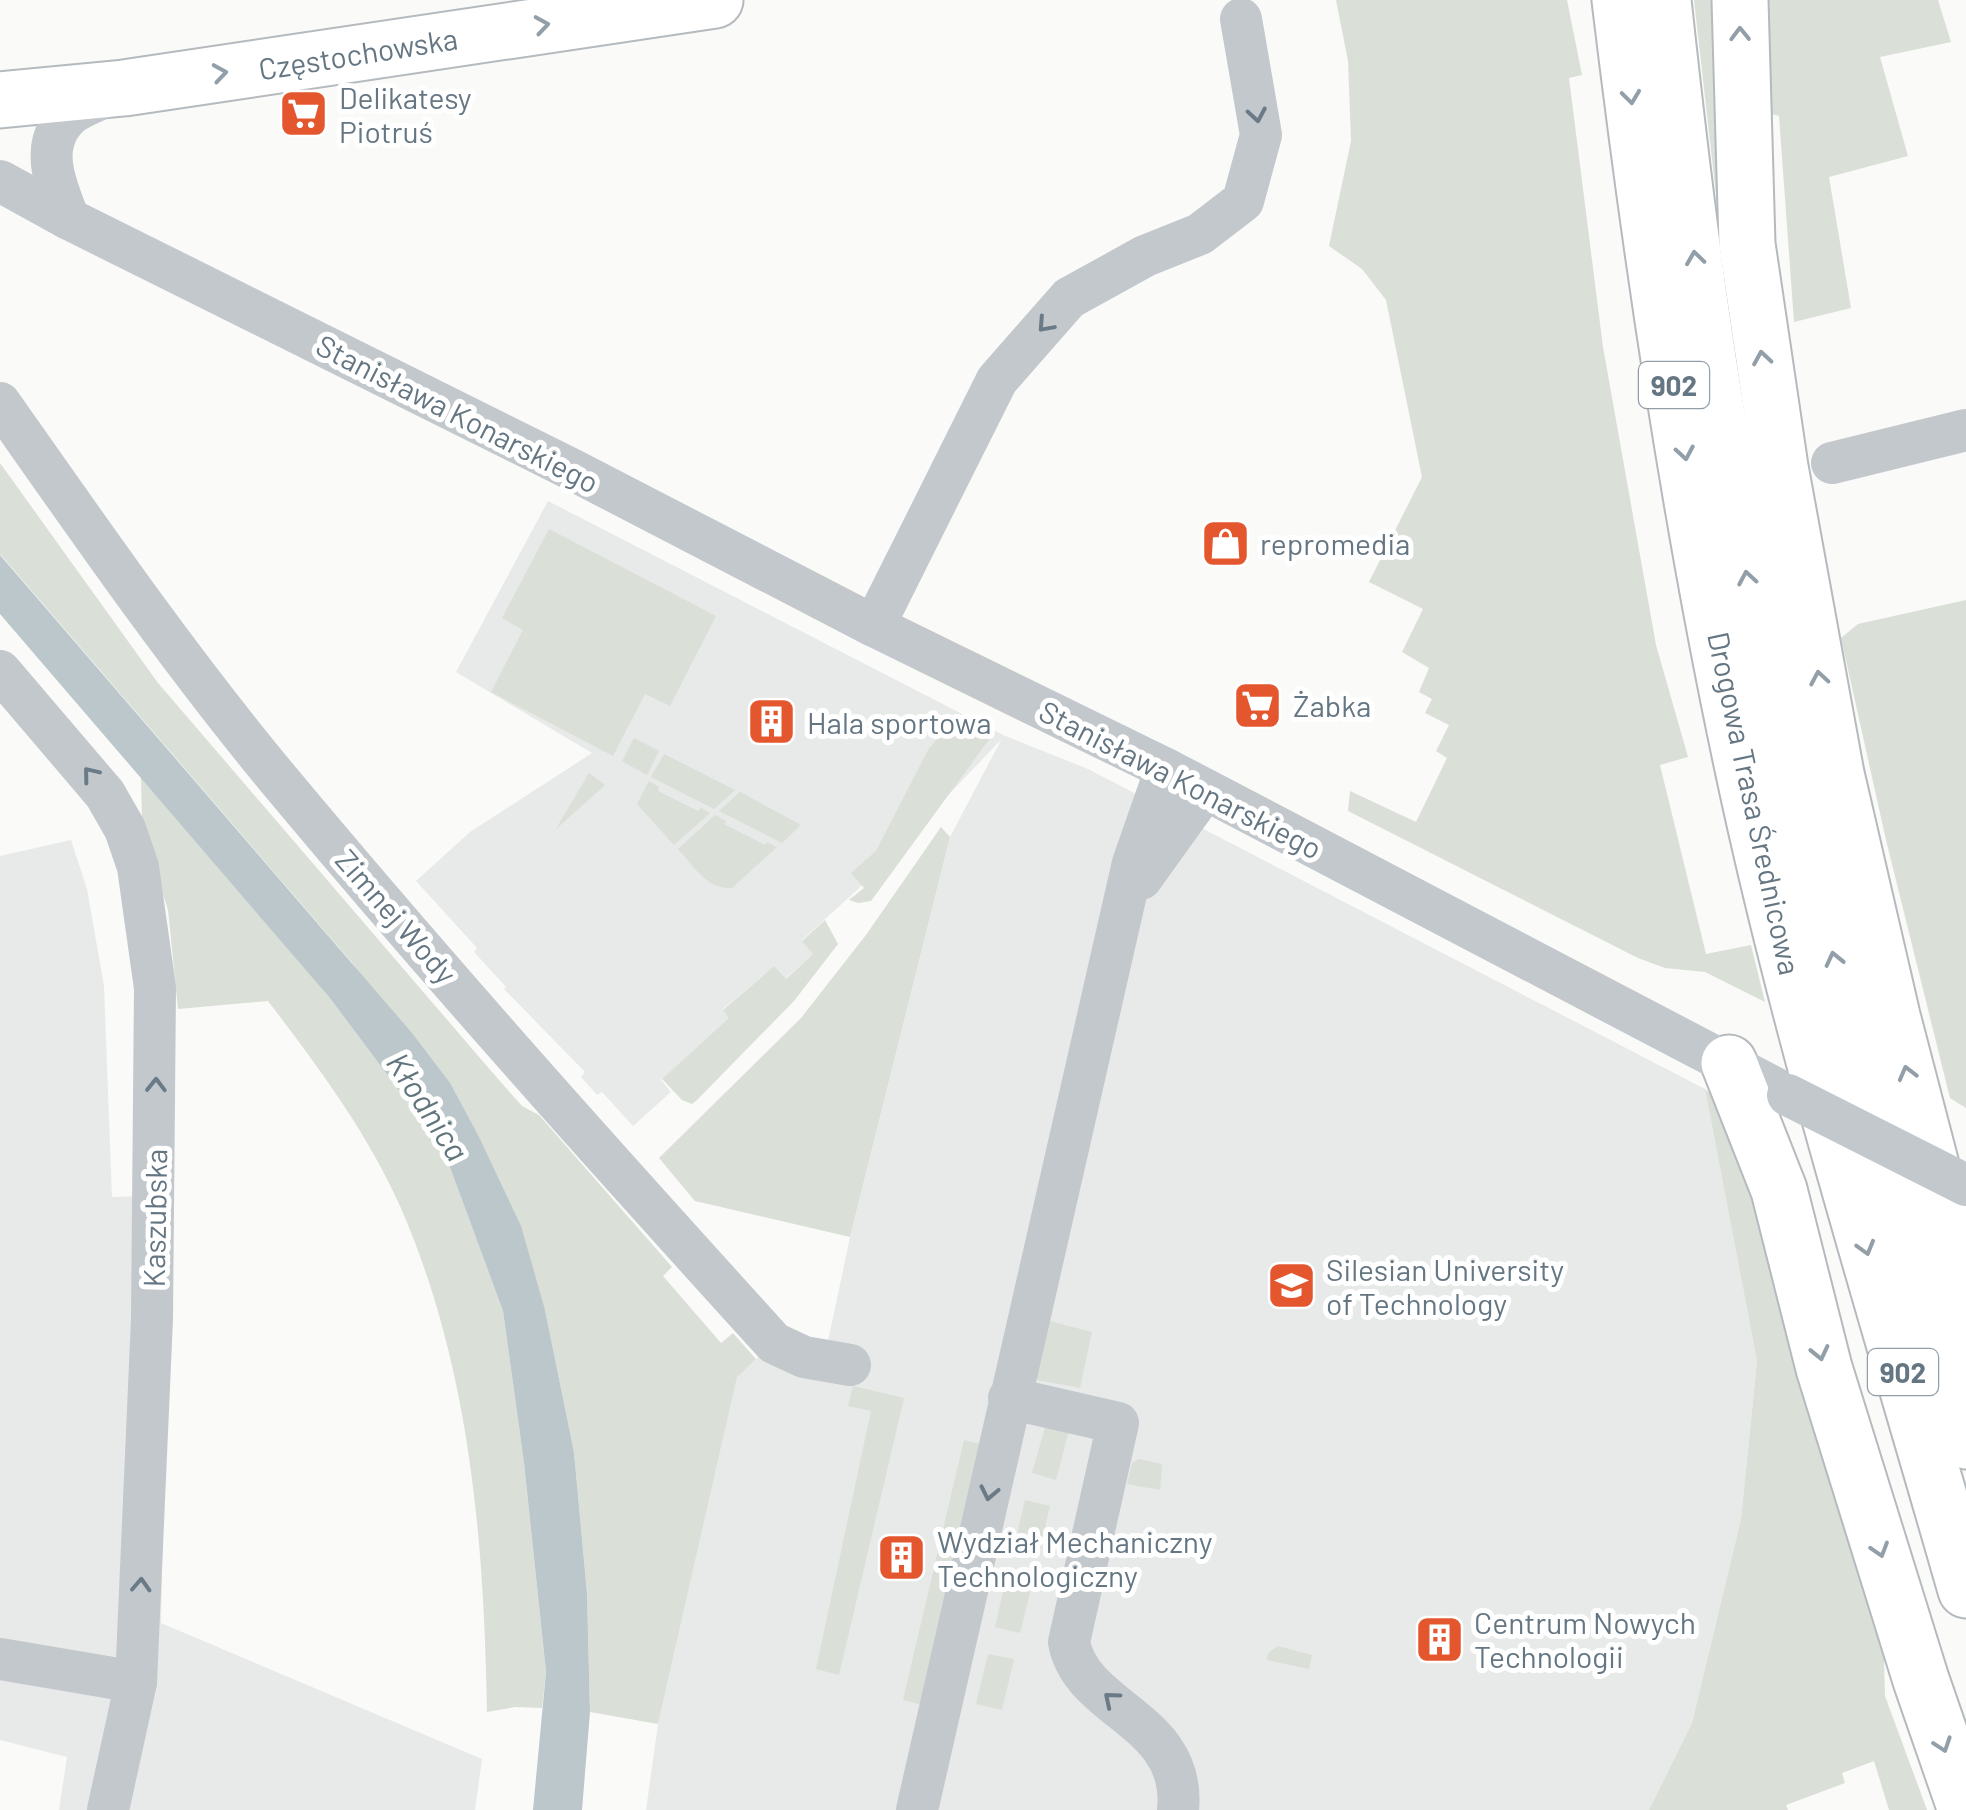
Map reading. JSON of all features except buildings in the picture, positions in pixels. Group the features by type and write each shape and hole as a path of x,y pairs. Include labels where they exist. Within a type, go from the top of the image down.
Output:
{"main road":[{"name":"Częstochowska","path":"0,100 124,88 612,7 714,0"},
{"name":"Drogowa Trasa Średnicowa","path":"1620,0 1666,340 1743,768 1802,1016 1966,1590"},
{"name":"Drogowa Trasa Średnicowa","path":"1663,0 1710,366 1753,610 1856,1054 1966,1441"},
{"path":"1740,0 1747,244 1780,468 1836,774 1892,1016 1958,1269 1966,1316"},
{"path":"1729,1063 1780,1190 1829,1386 1920,1680 1966,1810"},
{"path":"1780,1190 1789,1132 1806,1114 1804,1102"}],"street":[{"path":"874,626 996,380 1069,298 1145,256 1200,234 1244,201 1261,135 1240,19"},
{"path":"69,219 50,154 55,132 74,111 124,88"},
{"name":"Stanisława Konarskiego","path":"4,183 874,626 1166,769 1966,1186"},
{"name":"Zimnej Wody","path":"0,403 116,569 278,779 626,1180 774,1343 804,1356 850,1365"},
{"path":"1832,463 1966,430"},
{"name":"Kaszubska","path":"5,679 106,794 132,848 146,913 155,988 152,1320 136,1682 108,1810"},
{"path":"917,1810 1132,864 1166,769"},
{"path":"1123,910 1205,790"},
{"path":"1009,1398 1118,1423 1069,1642 1072,1661 1086,1678 1164,1750 1180,1795 1178,1810"},
{"path":"0,1659 136,1682"}],"shaded area":[{"path":"1336,0 1567,0 1582,75 1569,78 1603,347 1656,645 1688,757 1660,765 1706,954 1751,945 1765,1002 1705,972 1665,968 1638,958 1348,811 1350,791 1416,822 1447,758 1436,751 1449,725 1425,713 1432,699 1419,692 1429,668 1402,652 1423,609 1369,582 1422,477 1386,300 1362,269 1329,246 1351,141 1348,61"},
{"path":"1694,0 1720,0 1724,265"},
{"path":"1757,0 1938,0 1951,42 1880,57 1908,156 1829,177 1851,308 1794,322 1779,116 1760,111"},
{"path":"0,463 158,683 492,1072 522,1106 539,1115 672,1267 663,1276 721,1343 733,1333 756,1359 737,1377 658,1724 590,1712 587,1592 574,1452 545,1310 354,965 0,554"},
{"name":"Silesian University of Technology","path":"548,501 1003,735 1088,769 1705,1089 1757,1361 1741,1519 1692,1723 1649,1810 646,1810 658,1724 737,1376 774,1343 824,1360 850,1237 950,837 1001,740 856,891 802,940 813,954 785,979 773,967 723,1009 730,1018 661,1080 671,1092 633,1126 602,1092 597,1095 581,1077 585,1072 504,989 474,952 477,948 416,881 470,832 592,753 456,672"},
{"path":"549,529 716,616 670,706 645,694 613,756 491,692 523,630 502,618"},
{"path":"1966,600 1966,1108 1950,1098 1841,638 1858,624"},
{"path":"958,715 993,734 871,901 849,900 864,888 851,873 876,851 928,750"},
{"path":"634,738 659,751 647,775 622,761"},
{"path":"664,754 735,790 714,809 651,777"},
{"path":"589,773 605,785 556,829"},
{"path":"141,775 329,997 448,1162 503,1311 546,1672 542,1708 487,1712 482,1582 469,1454 443,1328 400,1206 357,1125 268,1001 178,1009 168,910 142,826"},
{"path":"649,781 659,787 658,791 710,813 674,845 637,804"},
{"path":"740,792 801,825 782,843 719,811"},
{"path":"715,815 726,821 724,824 777,847 732,888 708,881 678,849"},
{"path":"941,827 950,837 850,1237 695,1201 659,1158 801,1018 866,935"},
{"path":"71,840 87,889 104,986 112,1197 170,1195 161,1623 482,1759 475,1810 59,1810 67,1757 0,1740 0,856"},
{"path":"825,920 838,944 794,1001 697,1100 692,1104 682,1100 662,1079 729,1018 723,1010 774,966 786,979 813,954 802,941"},
{"path":"1705,1089 1732,1112 1883,1625 1885,1696 1927,1810 1889,1810 1874,1761 1842,1773 1845,1783 1786,1805 1788,1810 1649,1810 1692,1723 1741,1519 1757,1361"},
{"path":"1046,1320 1092,1332 1080,1388 1037,1380 1034,1371"},
{"path":"853,1386 904,1398 839,1675 816,1669 871,1411 848,1406"},
{"path":"1046,1424 1069,1430 1056,1480 1032,1473"},
{"path":"964,1440 989,1446 927,1706 903,1700"},
{"path":"1139,1459 1162,1464 1160,1490 1127,1484 1132,1463"},
{"path":"1025,1500 1050,1506 1038,1557 1013,1551"},
{"path":"1006,1578 1032,1584 1020,1633 995,1627"},
{"path":"1278,1646 1312,1655 1309,1669 1267,1660 1268,1653"},
{"path":"988,1654 1014,1659 1002,1710 976,1704"}],"water":[{"name":"Kłodnica","path":"0,555 412,1033 450,1083 521,1226 545,1310 574,1452 587,1593 590,1712 582,1810 533,1810 546,1672 524,1463 503,1311 448,1162 329,997 0,614"}],"place":[{"name":"Delikatesy Piotruś","path":"304,114"},
{"name":"repromedia","path":"1225,543"},
{"name":"Żabka","path":"1258,705"},
{"name":"Hala sportowa","path":"772,722"},
{"name":"Silesian University of Technology","path":"1291,1286"},
{"name":"Wydział Mechaniczny Technologiczny","path":"902,1558"},
{"name":"Centrum Nowych Technologii","path":"1439,1639"}]}
